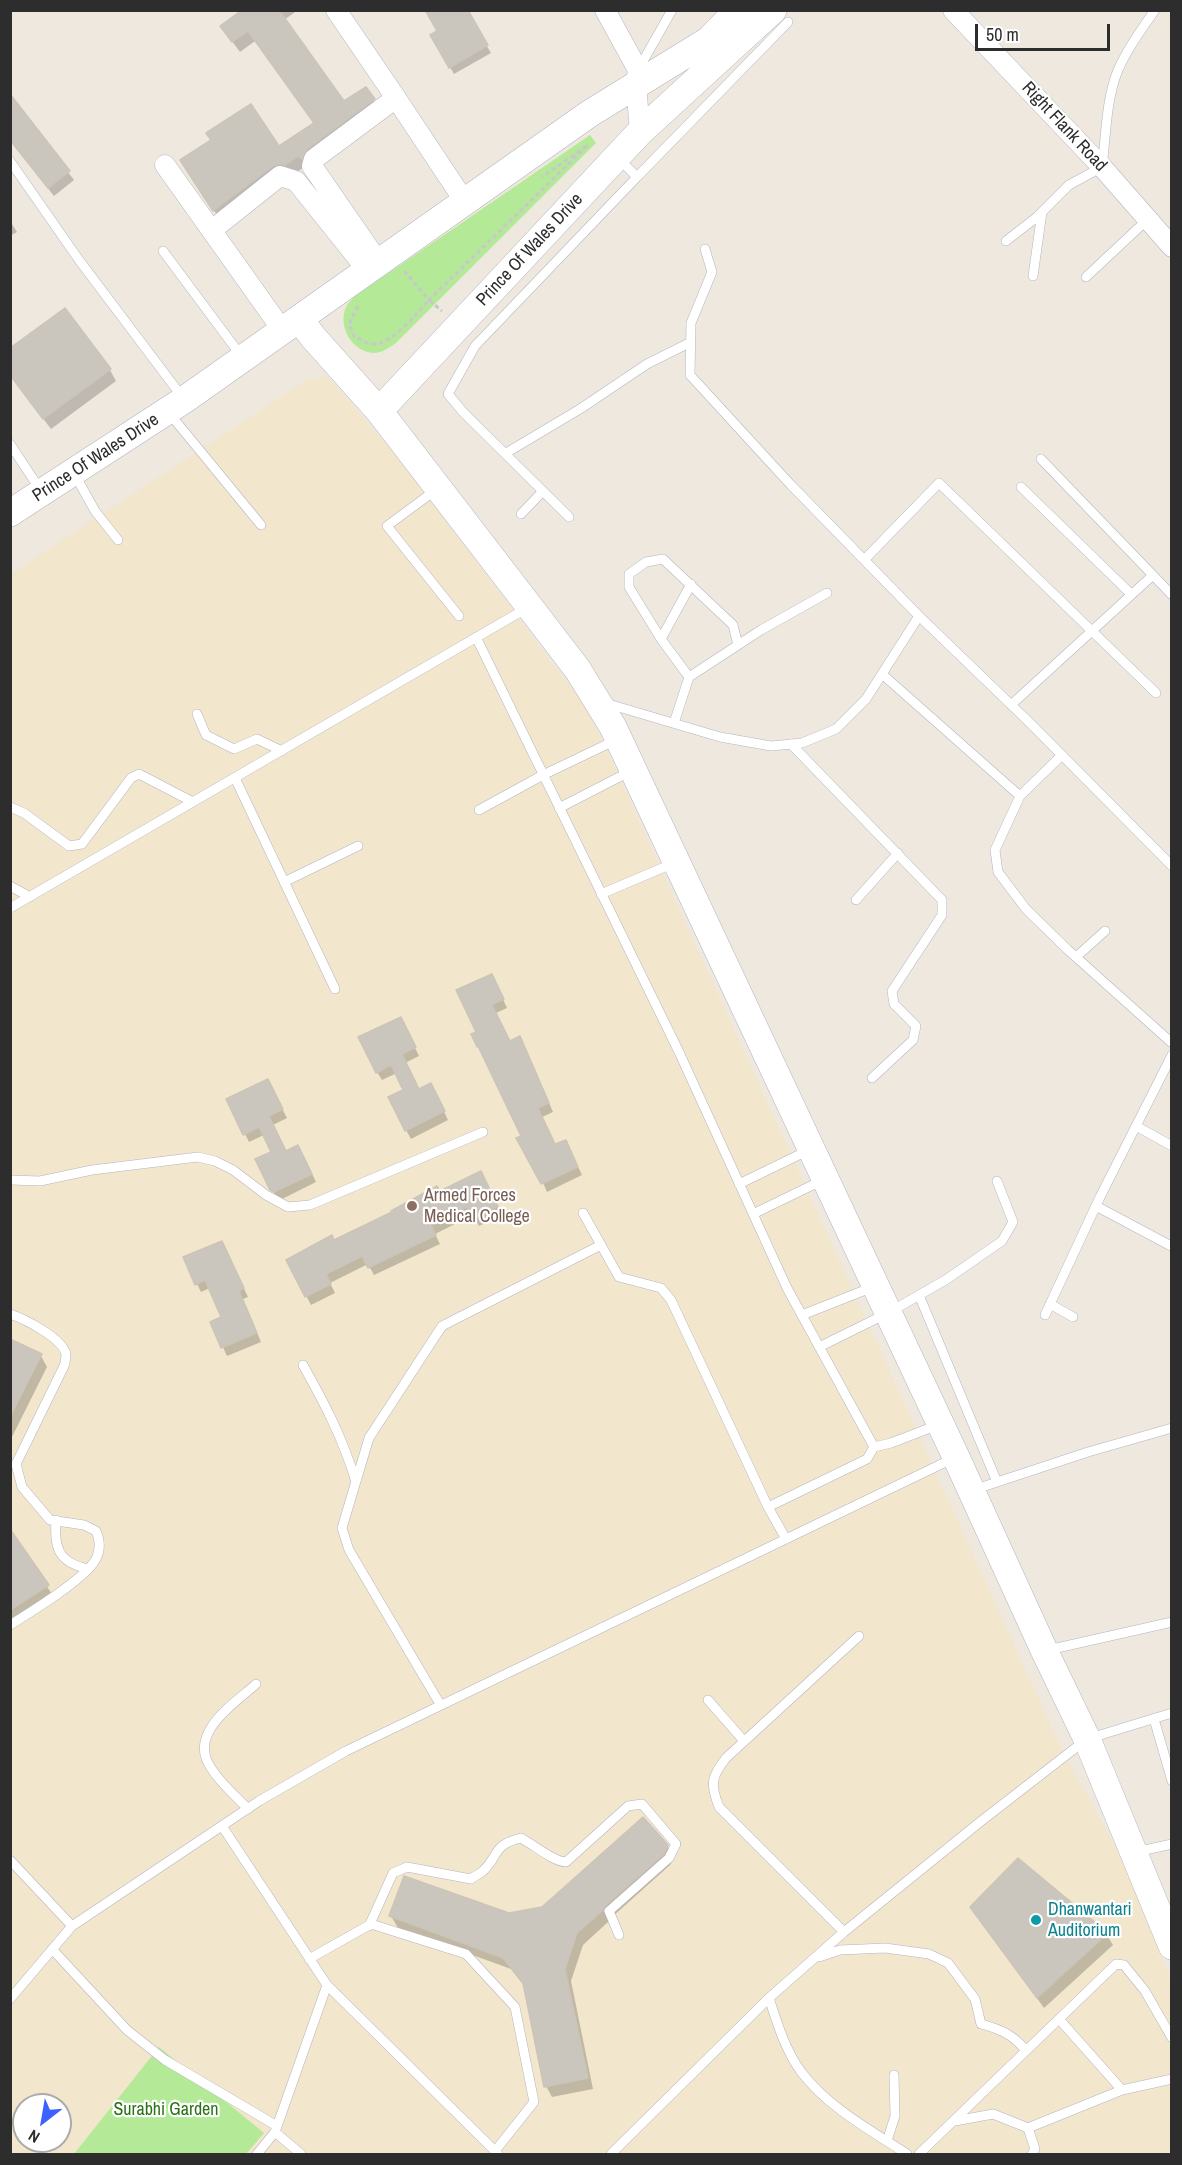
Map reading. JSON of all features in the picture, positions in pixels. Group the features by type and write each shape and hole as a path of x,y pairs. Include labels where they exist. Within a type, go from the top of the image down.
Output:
{"street":[{"path":"336,10 465,202"},
{"path":"605,10 637,77 640,132"},
{"name":"Prince Of Wales Drive","path":"10,513 176,406 292,325 384,268 465,202 637,77 709,40 738,10"},
{"name":"Right Flank Road","path":"953,10 1102,167 1172,247"},
{"name":"Prince Of Wales Drive","path":"379,411 640,132 781,16"},
{"path":"384,268 312,166 314,159 396,98"},
{"path":"165,165 212,230 292,325 313,337 379,411 578,670 597,700 618,738 1087,1739 1172,1946"},
{"path":"212,230 280,176 296,181 384,268"}],"lane":[{"path":"637,77 672,10"},
{"path":"1006,241 1042,212 1069,185 1102,167 1111,102 1118,72 1133,41 1155,10"},
{"path":"569,517 463,412 448,394 475,346 637,177 781,16"},
{"path":"618,157 637,177"},
{"path":"10,161 176,406 261,525"},
{"path":"1033,276 1042,212"},
{"path":"1086,277 1148,219"},
{"path":"705,249 712,272 691,323 690,375 790,484 864,560 1172,866"},
{"path":"163,251 243,359"},
{"path":"506,453 580,409 647,364 691,342"},
{"path":"10,444 42,493"},
{"path":"1041,459 1172,595"},
{"path":"74,472 95,511 118,540"},
{"path":"864,560 939,483 1156,693"},
{"path":"1021,487 1131,594"},
{"path":"438,488 387,526 459,616"},
{"path":"520,514 543,491"},
{"path":"689,677 661,639 629,587 629,574 646,562 663,559 691,584 733,625 738,645"},
{"path":"1011,705 1153,575"},
{"path":"661,639 691,584"},
{"path":"674,723 689,677 827,592"},
{"path":"10,908 529,606"},
{"path":"597,700 730,739 771,746 802,743 836,729 866,699 919,616"},
{"path":"476,637 679,1052 787,1288 874,1447"},
{"path":"882,674 1020,796"},
{"path":"196,714 206,735 234,749 257,739 282,751"},
{"path":"479,810 618,738"},
{"path":"791,744 942,900 942,915 910,967 892,991 894,1004 916,1026 913,1040 872,1078"},
{"path":"1062,756 1020,796 995,850 998,872 1026,909 1172,1043"},
{"path":"558,808 633,770"},
{"path":"10,807 24,813 69,846 82,844 131,778 140,774 193,802"},
{"path":"235,778 335,989"},
{"path":"284,882 358,846"},
{"path":"856,900 898,853"},
{"path":"601,894 676,862"},
{"path":"10,886 30,897"},
{"path":"1076,957 1105,931"},
{"path":"1045,1315 1096,1206 1172,1055"},
{"path":"1136,1126 1172,1146"},
{"path":"10,1180 40,1181 92,1170 198,1157 215,1161 233,1170 288,1207 310,1205 483,1132"},
{"path":"739,1184 811,1149"},
{"path":"753,1214 825,1179"},
{"path":"819,1347 888,1313 947,1279 1002,1241 1013,1222 997,1181"},
{"path":"1096,1206 1171,1246"},
{"path":"583,1213 619,1277 661,1288 671,1300 768,1507 786,1539"},
{"path":"440,1704 349,1550 342,1528 369,1438 442,1326 601,1245"},
{"path":"802,1315 875,1286"},
{"path":"919,1295 997,1482"},
{"path":"1050,1304 1073,1317"},
{"path":"10,1314 47,1333 66,1352 65,1364 16,1464 22,1487 50,1520 84,1525 96,1531 100,1542 96,1559 80,1577 10,1626"},
{"path":"303,1365 334,1421 356,1482"},
{"path":"768,1507 867,1459 874,1447 891,1443 940,1424"},
{"path":"970,1491 1088,1452 1172,1428"},
{"path":"10,1999 72,1926 248,1809 346,1751 956,1457"},
{"path":"56,1520 56,1547 62,1556 74,1565 87,1569"},
{"path":"1044,1650 1172,1622"},
{"path":"844,1932 719,1807 713,1791 714,1773 726,1758 859,1636"},
{"path":"248,1809 210,1767 204,1751 206,1736 213,1724 256,1684"},
{"path":"708,1700 744,1741"},
{"path":"611,2154 814,1958 980,1822 1087,1739 1172,1713"},
{"path":"1154,1719 1172,1780"},
{"path":"369,1926 393,1873 407,1867 471,1879 483,1871 497,1850 510,1841 522,1838 542,1849 557,1862 566,1862 628,1806 642,1804 676,1844 669,1858 609,1911 619,1935"},
{"path":"222,1826 309,1959 327,1985 497,2153 534,2102 515,2007 465,1954 371,1924 309,1959"},
{"path":"1134,1853 1172,1844"},
{"path":"10,1860 72,1926"},
{"path":"814,1958 840,1950 885,1948 929,1954 948,1963 975,1999 981,2024 999,2029 1018,2040 1026,2051"},
{"path":"52,1949 134,2036 165,2060 276,2129 301,2154"},
{"path":"919,2154 1116,1964 1124,1965 1145,1991 1172,2037"},
{"path":"257,2154 276,2129 327,1985"},
{"path":"770,1998 779,2030 802,2073 827,2098 908,2154"},
{"path":"1059,2019 1122,2090"},
{"path":"887,2141 895,2116 894,2075"},
{"path":"954,2121 993,2114 1028,2128 1122,2090 1169,2082"},
{"path":"1028,2128 1035,2149 1032,2154"}],"path":[{"path":"366,298 357,306 349,324 354,336 370,344 380,344 392,336 588,145 534,183"},
{"path":"384,268 429,300 459,326"}],"shaded area":[{"name":"Armed Forces Medical College","path":"327,376 405,466 590,713 1065,1756 1123,1860 1171,1982 1171,2154 11,2154 11,574 306,380"}],"green space":[{"path":"590,135 596,143 396,343 375,353 360,349 354,344 345,330 344,315 347,306 355,296"},
{"name":"Surabhi Garden","path":"159,2047 264,2133 246,2154 74,2154"}],"building":[{"path":"242,10 279,10 344,101 366,87 375,99 307,149 302,159 298,156 285,165 273,166 213,211 180,160 211,140 206,133 251,104 279,146 314,123 248,31 232,42 220,26"},
{"path":"425,10 468,10 488,45 449,68 430,35 437,31"},
{"path":"10,94 70,171 48,188 10,140"},
{"path":"65,308 111,369 43,419 10,375 10,348"},
{"path":"492,974 504,999 492,1005 510,1041 520,1036 549,1103 538,1108 555,1144 566,1140 578,1167 541,1184 516,1138 521,1136 471,1034 476,1032 456,990"},
{"path":"401,1017 416,1047 402,1054 419,1089 431,1083 445,1111 405,1131 388,1097 403,1090 391,1065 376,1073 358,1037"},
{"path":"268,1079 283,1109 269,1116 286,1151 298,1145 312,1174 274,1192 270,1190 255,1159 271,1152 259,1127 243,1135 226,1099"},
{"path":"481,1171 498,1206 473,1219 467,1207 431,1225 436,1235 368,1268 362,1256 326,1274 331,1284 305,1297 286,1260 332,1235 334,1240 392,1212 437,1186 440,1191"},
{"path":"222,1241 244,1288 239,1291 257,1333 221,1348 210,1322 221,1317 205,1280 195,1285 183,1257"},
{"path":"10,1339 42,1354 10,1417"},
{"path":"10,1529 49,1585 10,1610"},
{"path":"643,1817 668,1845 664,1854 577,1933 565,1969 588,2078 544,2087 523,1983 503,1958 389,1916 404,1876 509,1913 542,1907"},
{"name":"Dhanwantari Auditorium","path":"1018,1858 1108,1933 1037,1998 970,1907"}],"place":[{"name":"Armed Forces Medical College","path":"412,1206"},
{"name":"Dhanwantari Auditorium","path":"1036,1920"}]}
